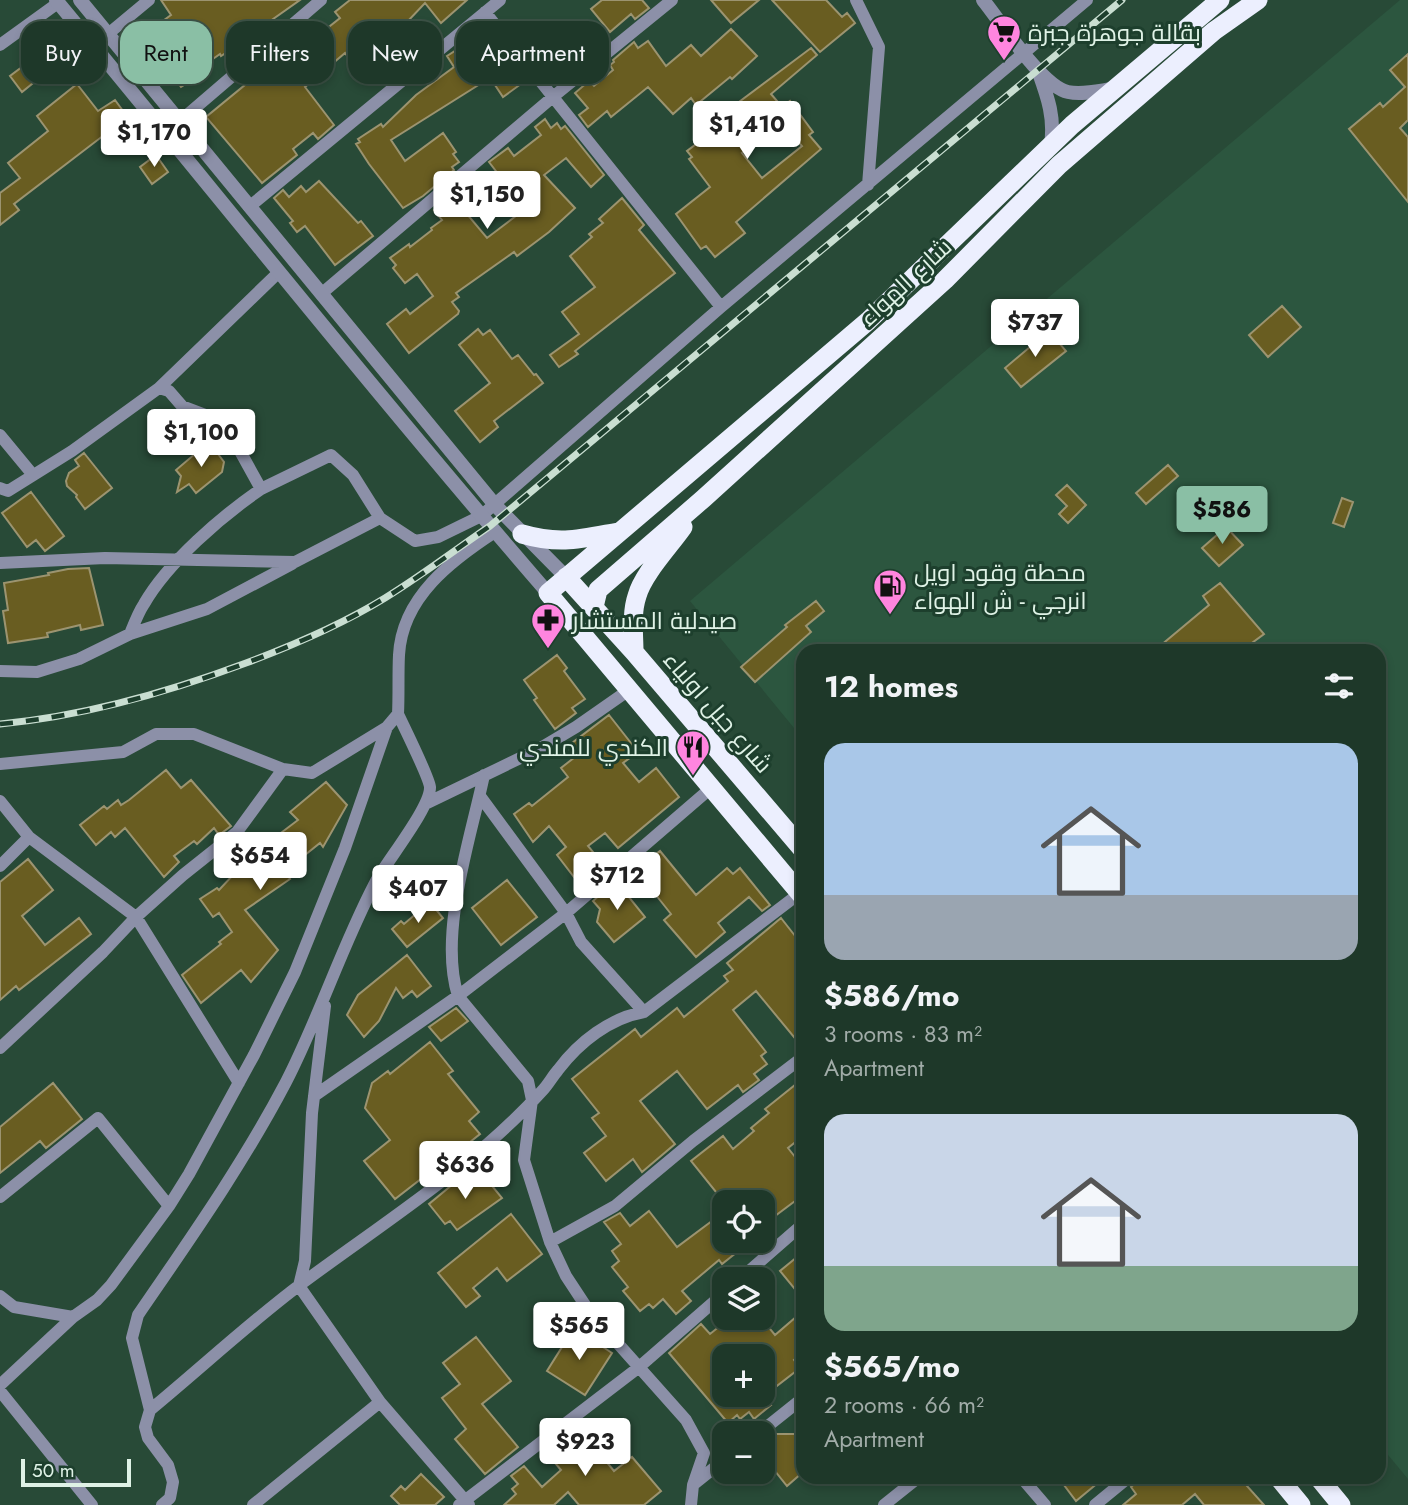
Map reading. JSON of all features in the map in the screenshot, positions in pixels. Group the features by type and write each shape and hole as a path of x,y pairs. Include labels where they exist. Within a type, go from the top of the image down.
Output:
{"highway":[{"name":"شارع الهواء","path":"548,593 868,321 1112,89 1220,0"},
{"name":"شارع الهواء","path":"594,607 598,590 945,280 1059,165 1214,31 1258,0"},
{"path":"634,652 637,595 643,582 703,499"},
{"path":"522,534 542,540 564,541 619,531"},
{"name":"شارع جبل اولياء","path":"566,577 634,652 796,842"},
{"path":"548,593 796,888"},
{"path":"572,622 594,607"},
{"path":"1283,1484 1299,1504"},
{"path":"1324,1484 1341,1505"}],"street":[{"path":"80,0 495,505 566,577"},
{"path":"108,34 149,0"},
{"path":"180,121 321,0"},
{"path":"249,207 500,0"},
{"path":"321,294 554,96 672,0"},
{"path":"856,0 879,47 868,185"},
{"path":"984,0 1038,72 1056,87 1070,92 1112,89"},
{"path":"130,634 144,603 178,561 208,531 261,489 331,455 353,475 380,518 415,541 438,537 481,516 721,307 1087,0"},
{"path":"0,45 57,1 481,516 548,593"},
{"path":"485,12 721,307"},
{"path":"1038,72 1051,108 1051,145"},
{"path":"0,488 8,491 72,451 159,388 279,272"},
{"path":"159,388 169,391 182,406 224,422 261,489"},
{"path":"0,435 33,474"},
{"path":"0,671 37,672 79,659 130,634 207,609 380,518"},
{"path":"169,1503 173,1482 168,1465 148,1438 145,1427 150,1410 132,1338 138,1315 253,1142 286,1081 327,994 356,919 383,866 425,804 430,787 398,714 399,652 407,620 421,596 456,558 495,532"},
{"path":"0,563 105,558 295,562"},
{"path":"425,804 539,748 576,727 629,690"},
{"path":"0,764 123,752 156,734 194,734 283,769 312,773 387,727 398,714"},
{"path":"0,1385 73,1317 97,1300 169,1206 239,1083 295,972 306,939 345,848 387,727"},
{"path":"0,1048 103,952 136,917 237,832 283,769"},
{"path":"484,775 456,903 452,965 458,996 527,1081 533,1100 524,1160 550,1242 566,1276 589,1311 686,1420 704,1453 693,1485 691,1505"},
{"path":"314,1096 458,996 566,913 711,788"},
{"path":"480,796 566,913 581,942 644,1012"},
{"path":"0,801 29,837 136,917 239,1083"},
{"path":"0,866 29,837"},
{"path":"150,1410 299,1286 469,1161 543,1091 559,1068 589,1039 629,1015 644,1012 796,899"},
{"path":"327,994 314,1096 305,1261 299,1286 380,1402 465,1503 638,1368 712,1303"},
{"path":"550,1242 615,1206 693,1141 796,1061"},
{"path":"0,1197 98,1118 169,1206"},
{"path":"754,1267 796,1230"},
{"path":"0,1296 14,1307 73,1317"},
{"path":"0,1391 92,1505"},
{"path":"253,1505 380,1402"},
{"path":"774,1421 796,1404"},
{"path":"693,1485 712,1470"},
{"path":"884,1505 910,1484"},
{"path":"1027,1484 1045,1505"},
{"path":"1096,1505 1121,1484"}],"shaded area":[{"path":"1400,0 1408,0 1408,1479 1386,1452 1386,644 796,644 796,730 690,601"}],"building":[{"path":"161,0 300,0 270,21 226,21 226,53 212,60 212,21 163,21 171,15"},
{"path":"350,0 467,0 442,22 425,3 408,21 348,21 348,57 345,53 334,62 334,23 340,18 335,12"},
{"path":"602,0 642,0 649,8 635,19 631,14 610,32 609,21 601,21 591,9"},
{"path":"711,0 759,0 731,23"},
{"path":"772,0 826,0 842,17 847,13 855,23 820,52"},
{"path":"731,29 757,56 732,79 730,77 696,105 691,98 673,114 648,87 611,117 607,111 588,127 579,115 588,108 575,93 586,84 609,84 609,73 613,70 610,65 634,42 638,48 648,41 666,66 691,45 701,56"},
{"path":"811,48 817,55 771,94 782,107 790,101 813,132 809,135 821,149 736,222 745,233 715,257 706,246 701,249 676,214 710,187 689,159 692,157 687,151 720,126 715,120","holes":["782,123 802,146 762,178 742,153"]},
{"path":"456,50 456,84 480,84 391,140 405,161 443,133 456,152 453,154 459,162 452,167 454,170 423,196 403,208 356,144 360,142 358,139 381,124 383,127 431,84 442,84 442,76 454,67 447,56"},
{"path":"1408,54 1408,120 1400,128 1408,137 1408,202 1349,129 1380,103 1383,107 1405,87 1390,70"},
{"path":"21,68 21,84 32,84 22,92 10,76"},
{"path":"77,84 98,111 115,100 126,115 110,127 112,129 14,204 19,210 0,225 0,193 20,178 8,163 48,131 37,116"},
{"path":"246,84 309,84 305,87 334,125 318,139 313,133 293,149 297,155 262,183 206,117"},
{"path":"494,84 521,84 503,97"},
{"path":"545,119 551,128 557,123 561,129 565,126 604,175 591,187 566,158 544,175 575,208 517,256 514,252 456,293 459,297 452,302 459,311 458,314 409,353 387,324 406,309 410,314 433,296 417,274 405,283 393,268 396,265 390,258 409,244 410,247 442,220 434,210 451,195 487,238 525,209 489,162 508,148 514,156 541,135 535,127"},
{"path":"156,155 168,172 152,184 140,167"},
{"path":"319,181 373,236 335,265 305,226 297,232 290,223 293,221 274,198 283,190 289,197 301,186 306,192"},
{"path":"622,198 644,225 639,230 675,273 575,351 578,354 559,367 550,355 579,334 562,312 595,287 570,256 592,237 589,234 603,223 599,219"},
{"path":"1282,306 1301,327 1268,357 1249,335"},
{"path":"478,329 483,335 490,330 512,359 518,355 543,383 494,421 498,427 480,442 455,411 490,383 459,345"},
{"path":"1049,331 1066,351 1021,387 1005,368"},
{"path":"209,442 224,462 222,472 196,493 189,484 177,492 181,476 176,470"},
{"path":"84,453 112,488 85,509 66,481 69,473 79,466 75,460"},
{"path":"1168,465 1178,476 1146,504 1136,493"},
{"path":"1067,485 1086,505 1068,523 1059,514 1067,506 1056,495"},
{"path":"31,492 64,536 45,551 36,540 27,547 2,513"},
{"path":"1342,498 1353,502 1344,527 1333,523"},
{"path":"1226,527 1243,545 1219,566 1202,548"},
{"path":"89,568 103,625 81,630 80,625 47,633 48,637 8,643 3,611 8,610 4,583 68,569"},
{"path":"1220,583 1264,634 1250,644 1162,644 1209,605 1203,596"},
{"path":"816,601 824,611 806,626 811,632 755,682 741,667 787,627 785,625"},
{"path":"557,655 567,668 564,671 585,699 572,708 576,713 555,729 534,700 537,698 524,680"},
{"path":"609,715 638,752 623,763 639,782 656,768 679,797 618,848 605,833 588,846 598,858 574,877 557,855 566,847 549,826 533,842 514,814 529,803 532,806 568,777 561,768 580,753 572,743"},
{"path":"166,770 181,788 191,780 231,826 219,835 214,828 197,844 194,841 174,856 179,862 164,877 125,828 115,837 111,832 96,845 80,825 104,806 107,809 118,800 121,805 129,800"},
{"path":"326,782 347,805 323,847 320,843 285,871 290,879 245,910 278,950 251,982 241,970 201,1003 182,975 232,932 219,913 213,917 200,899 217,888 219,890 235,873 225,859 236,852 231,848 243,838 246,842 253,837 261,848 298,820 290,812"},
{"path":"660,851 696,895 727,868 733,874 740,868 770,905 762,911 749,897 718,923 725,932 696,957 664,920 671,914 636,870"},
{"path":"28,859 53,890 22,916 45,945 79,918 91,934 19,990 16,986 0,1000 0,882"},
{"path":"507,880 537,917 501,945 472,908"},
{"path":"616,881 645,917 614,942 597,922 600,909 593,901"},
{"path":"430,902 443,918 407,947 392,929 401,921 404,924"},
{"path":"781,918 796,937 796,1040 756,991 733,1010 766,1052 761,1056 767,1064 754,1074 759,1080 743,1092 738,1085 707,1109 677,1071 640,1101 675,1144 642,1172 633,1159 606,1181 584,1153 606,1136 592,1118 599,1113 572,1079 635,1029 641,1037 677,1008 684,1017 728,981 724,976 733,970 727,963"},
{"path":"407,955 431,986 417,997 412,991 403,998 396,988 379,1021 364,1037 347,1015 358,995"},
{"path":"456,1008 468,1021 441,1041 429,1027"},
{"path":"430,1042 453,1071 448,1074 479,1112 469,1121 480,1134 450,1158 452,1163 435,1175 432,1171 395,1199 364,1161 390,1140 365,1108 372,1083 388,1071 390,1074"},
{"path":"53,1083 82,1119 46,1148 40,1141 0,1173 0,1127"},
{"path":"795,1085 796,1142 788,1148 796,1158 796,1200 775,1216 775,1190 714,1190 691,1161 723,1136 733,1149 754,1131 751,1128 769,1113 765,1109"},
{"path":"464,1175 468,1181 475,1175 479,1181 484,1176 502,1198 457,1230 450,1221 445,1224 429,1204"},
{"path":"649,1211 677,1247 712,1221 712,1253 736,1253 722,1264 719,1260 682,1291 691,1301 676,1314 663,1299 653,1308 649,1304 640,1311 623,1291 628,1287 612,1267 619,1261 612,1251 621,1244 604,1222 620,1213 630,1226"},
{"path":"511,1214 542,1254 507,1281 497,1268 473,1288 480,1296 466,1307 438,1273"},
{"path":"796,1258 796,1290 780,1271"},
{"path":"796,1317 796,1371 775,1387 775,1344 712,1344 712,1404 669,1353 701,1324 710,1334 715,1330 771,1330 775,1335"},
{"path":"574,1328 612,1353 585,1395 547,1371"},
{"path":"476,1337 511,1381 482,1404 518,1447 485,1474 455,1439 466,1429 442,1398 460,1384 443,1363"},
{"path":"715,1407 769,1407 754,1419 749,1412 740,1419 737,1415 726,1421"},
{"path":"577,1426 614,1471 632,1457 661,1491 644,1505 579,1505 568,1492 554,1505 504,1505 516,1494 512,1489 518,1484 511,1476 524,1466 542,1487 561,1470 545,1451"},
{"path":"775,1434 796,1434 796,1478 787,1486 775,1471"},
{"path":"421,1474 444,1497 435,1505 400,1505 391,1496 401,1486 405,1490"},
{"path":"1063,1484 1097,1484 1076,1501"},
{"path":"1134,1484 1245,1484 1264,1505 1204,1505 1195,1494 1182,1505 1123,1505 1136,1494 1131,1487"}],"railway":[{"path":"0,724 125,702 216,674 317,634 398,590 490,526 1122,0"}],"place":[{"name":"بقالة جوهرة جبرة","path":"1004,62"},
{"name":"محطة وقود اويل انرجي - ش الهواء","path":"890,616"},
{"name":"صيدلية المستشار","path":"548,650"},
{"name":"الكندي للمندي","path":"693,777"}]}
